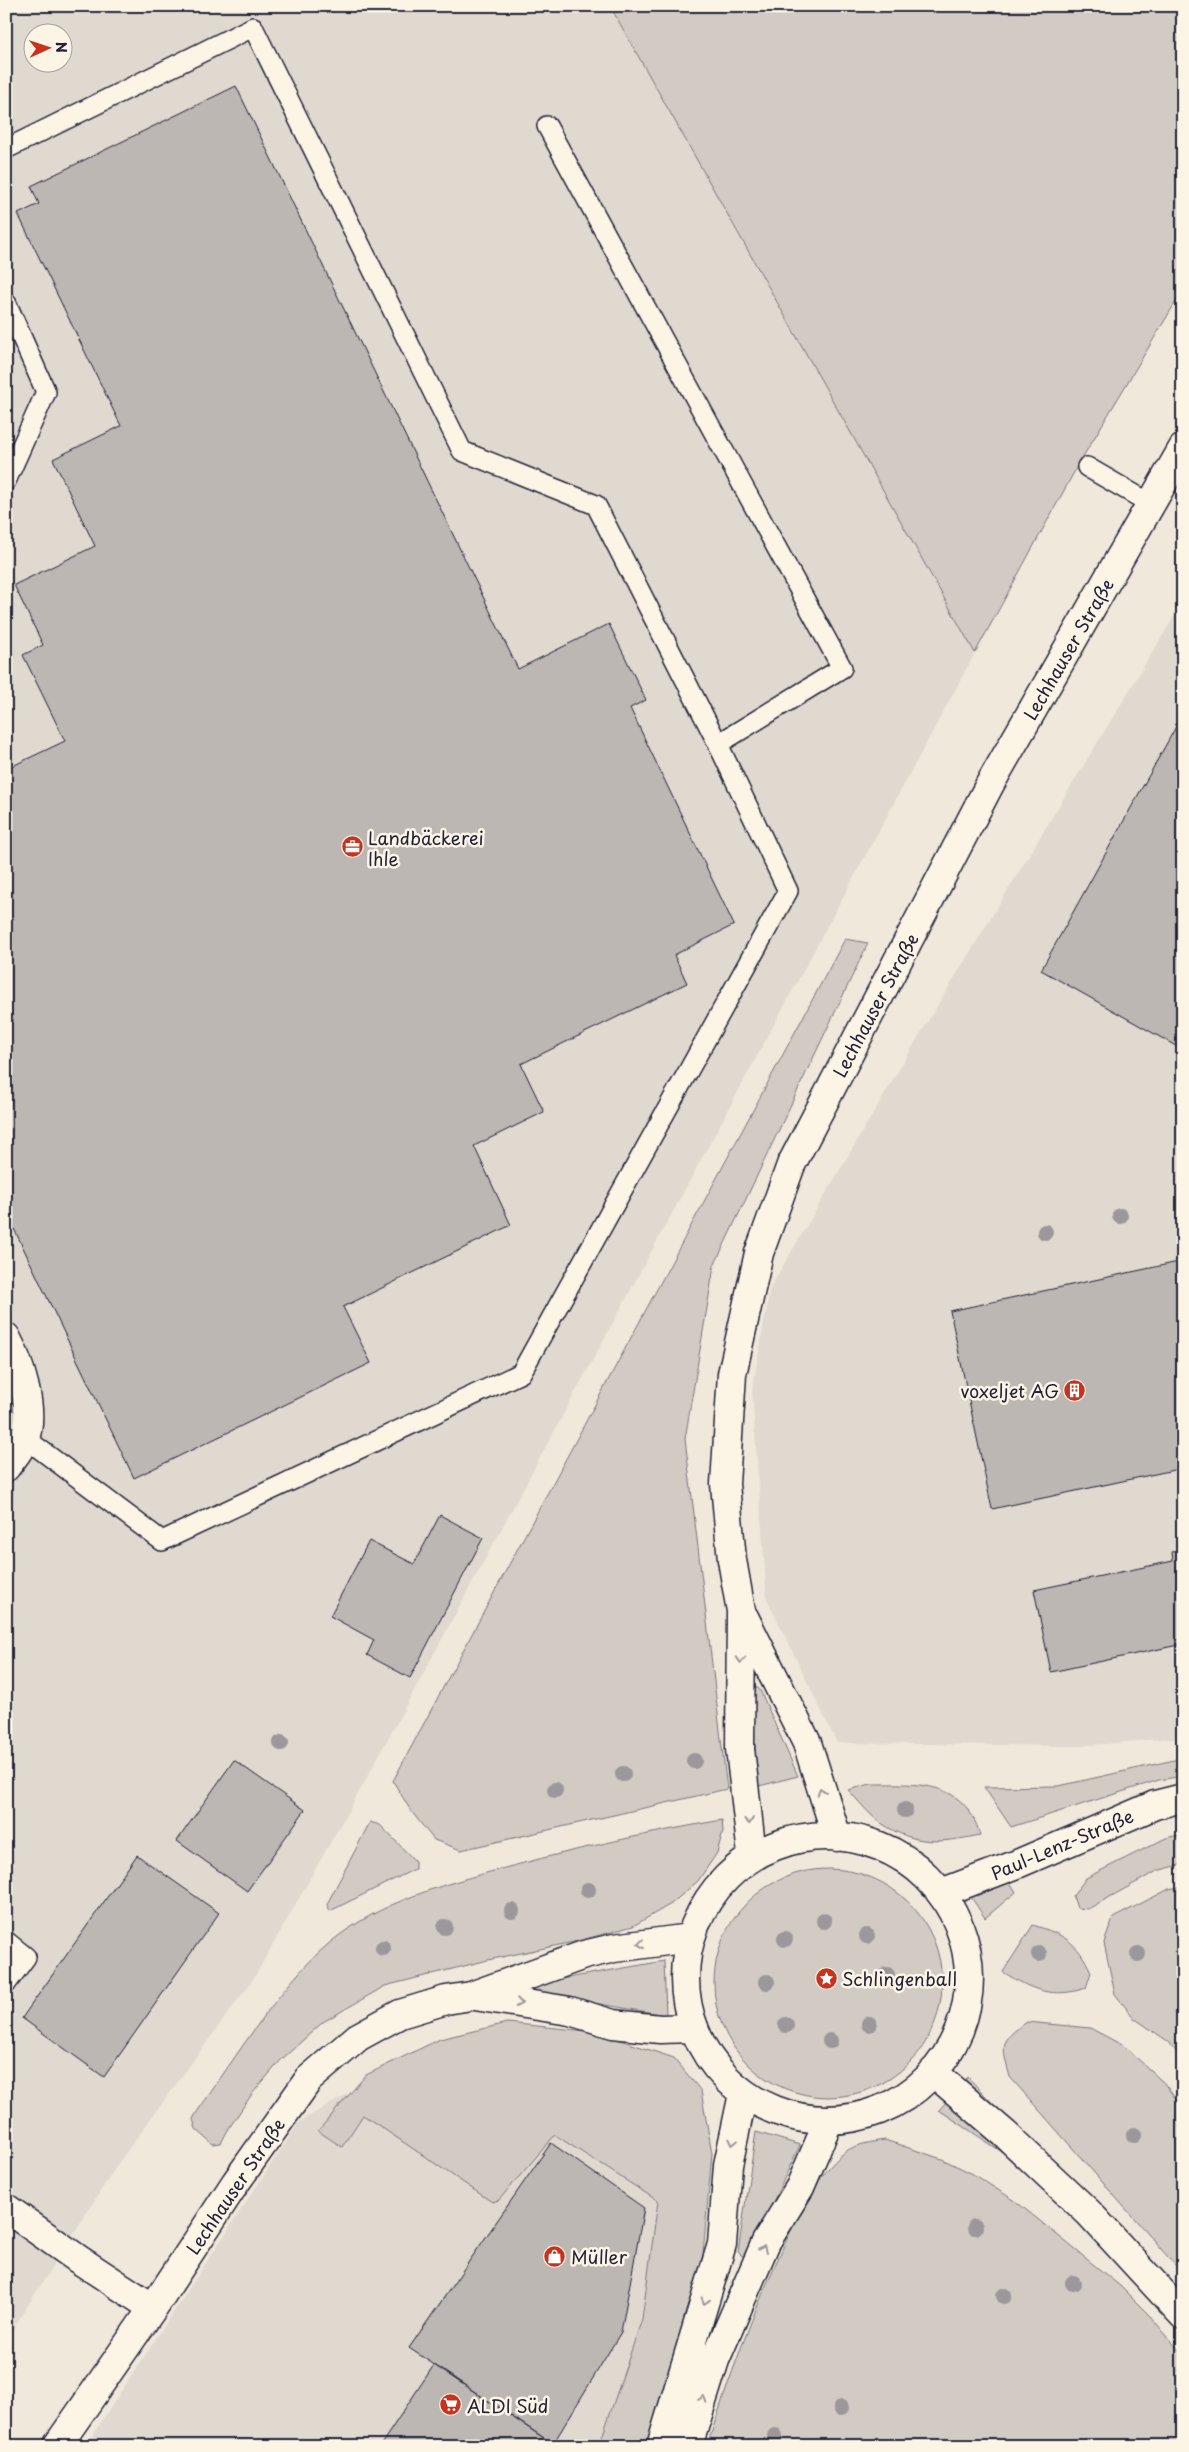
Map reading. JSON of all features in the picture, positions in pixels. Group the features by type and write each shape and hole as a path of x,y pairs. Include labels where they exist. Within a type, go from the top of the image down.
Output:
{"main road":[{"name":"Lechhauser Straße","path":"752,1855 740,1749 741,1611 732,1560 724,1484 732,1374 759,1254 791,1165 990,784 1183,448"},
{"path":"6,1337 13,1349 28,1397 25,1438 6,1467"},
{"name":"Lechhauser Straße","path":"741,1611 807,1743 837,1837"},
{"name":"Paul-Lenz-Straße","path":"941,1894 1015,1865 1154,1805 1183,1798"},
{"path":"837,1837 880,1846 903,1858 924,1874 941,1894 957,1922 967,1953 968,1998 961,2026 950,2050 933,2072 911,2092 885,2108 857,2117 829,2120 798,2117 778,2111 744,2094 716,2066 706,2052 694,2028 688,2008 686,1973 690,1938 697,1918 720,1884 752,1855 787,1840 837,1837"},
{"name":"Lechhauser Straße","path":"57,2446 153,2308 236,2182 309,2079 358,2037 400,2014 470,1996 584,1955 614,1948 690,1938"},
{"name":"Lechhauser Straße","path":"470,1996 570,2011 613,2024 660,2029 694,2028"},
{"path":"933,2072 1005,2134 1089,2213 1183,2315"},
{"path":"661,2446 722,2244 728,2165 744,2094"},
{"path":"688,2446 715,2360 766,2242 800,2187 829,2120"},
{"path":"6,2208 78,2259 153,2308"}],"lane":[{"path":"6,149 253,27 462,451 596,505 718,744 788,891 521,1373 162,1541 25,1438"},
{"path":"547,126 842,668 718,744"},
{"path":"6,302 46,392 6,481"},
{"path":"1087,467 1151,504"},
{"path":"6,1941 26,1957 6,1984"}],"shaded area":[{"path":"6,6 610,6 975,653 364,1783 254,1978 119,2162 12,2330 6,2343"},
{"path":"610,6 1183,6 1183,290 1078,465 975,653"},
{"path":"1183,602 1183,1737 1079,1746 837,1743 767,1599 752,1392 770,1288 919,1036"},
{"path":"845,939 868,943 714,1266 685,1439 727,1789 461,1850 434,1840 411,1811 393,1781"},
{"path":"754,1685 760,1690 798,1776 759,1786 749,1691"},
{"path":"1183,1758 1183,1776 1159,1780 1011,1827 984,1787 1059,1786"},
{"path":"871,1784 922,1785 951,1794 963,1803 973,1817 980,1835 941,1841 929,1841 905,1836 872,1816 848,1790"},
{"path":"722,1820 723,1831 717,1853 698,1881 671,1904 633,1926 578,1941 488,1960 385,1986 323,2022 281,2060 252,2094 221,2143 213,2144 196,2129 193,2119 197,2112 245,2042 282,1993 321,1951 341,1934 361,1921 403,1900 471,1877 593,1846"},
{"path":"370,1822 380,1825 415,1861 415,1869 330,1911 327,1904"},
{"path":"1183,1834 1183,1864 1157,1871 1088,1909 1077,1908 1073,1896 1086,1878 1166,1838"},
{"path":"998,1863 1016,1892 985,1918 959,1879"},
{"path":"817,1869 839,1869 872,1877 891,1888 909,1902 923,1920 934,1939 942,1972 940,2005 934,2027 923,2046 909,2064 891,2078 872,2089 839,2097 817,2097 784,2089 765,2078 747,2064 733,2046 722,2027 714,1994 714,1972 722,1939 733,1920 747,1902 765,1888 784,1877"},
{"path":"1183,1886 1183,2061 1169,2042 1134,2018 1115,1994 1104,1943 1113,1918 1169,1889"},
{"path":"1033,1925 1061,1936 1075,1946 1086,1961 1091,1972 1086,1988 1063,1993 1052,1993 1023,1984 1003,1972"},
{"path":"664,1961 666,2015 533,1993 531,1989 533,1984"},
{"path":"1027,2022 1090,2028 1124,2046 1164,2083 1183,2109 1183,2274 1010,2077 1005,2058 1005,2045 1011,2034"},
{"path":"507,2023 596,2032 674,2058 701,2091 712,2153 703,2254 653,2446 599,2446 642,2319 658,2201 555,2135 499,2200 492,2202 363,2115 342,2147 318,2131 366,2075 440,2039"},
{"path":"968,2077 1058,2174 1050,2184 939,2110"},
{"path":"376,2078 681,2150 618,2446 85,2446 299,2122"},
{"path":"756,2132 800,2145 748,2255 742,2256 738,2252"},
{"path":"885,2140 942,2159 971,2173 1014,2200 1120,2286 1151,2317 1183,2355 1183,2446 707,2446 732,2371 751,2322 788,2237 808,2197 834,2162 849,2149"}],"building":[{"name":"Landbäckerei Ihle","path":"236,86 518,669 609,624 646,700 630,708 734,925 674,955 687,983 521,1064 544,1112 474,1146 511,1225 343,1307 371,1363 134,1478 6,1212 6,769 65,741 23,655 43,645 14,585 95,546 53,459 121,426 18,214 39,204 31,186"},
{"path":"1183,714 1183,1050 1041,970"},
{"name":"voxeljet AG","path":"1183,1261 1183,1468 992,1509 950,1311"},
{"path":"440,1515 483,1538 410,1678 367,1655 374,1640 330,1616 369,1541 414,1564"},
{"path":"1183,1550 1183,1644 1051,1672 1034,1590 1173,1561 1172,1552"},
{"path":"234,1760 305,1810 247,1891 177,1841"},
{"path":"137,1855 219,1913 104,2077 22,2018"},
{"name":"Müller","path":"551,2143 644,2208 621,2332 553,2444 409,2348"},
{"name":"ALDI Süd","path":"434,2365 553,2444 555,2446 380,2446"}],"place":[{"name":"Landbäckerei Ihle","path":"352,847"},
{"name":"voxeljet AG","path":"1075,1390"},
{"name":"Schlingenball","path":"826,1978"},
{"name":"Müller","path":"555,2256"},
{"name":"ALDI Süd","path":"451,2405"}]}
